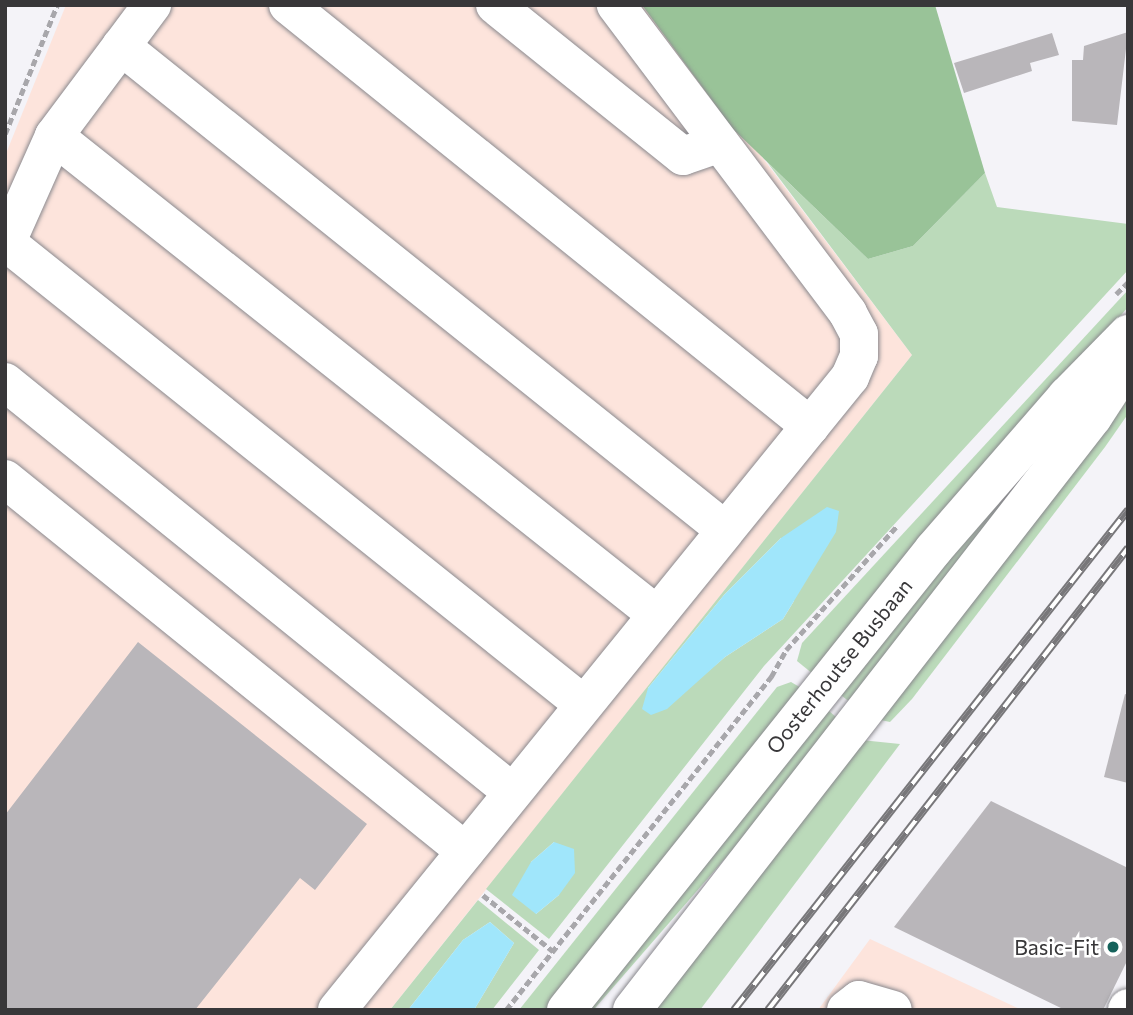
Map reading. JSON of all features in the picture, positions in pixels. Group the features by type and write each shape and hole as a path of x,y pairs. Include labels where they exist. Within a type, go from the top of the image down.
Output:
{"lane":[{"path":"152,5 54,136 6,245 583,705"},
{"path":"288,5 810,426"},
{"path":"495,5 683,156 720,143"},
{"path":"337,1010 850,377 859,356 859,334 848,313 616,5"},
{"path":"121,46 725,530"},
{"path":"54,136 657,615"},
{"name":"Oosterhoutse Busbaan","path":"566,1010 934,549 1067,396 1128,334"},
{"path":"632,1010 1084,428 1128,363"},
{"path":"5,382 512,792"},
{"path":"5,479 465,851"},
{"path":"846,1010 859,999 892,1010"}],"path":[{"path":"5,134 57,5"},
{"path":"506,1010 771,677"},
{"path":"482,894 553,951"}],"shaded area":[{"path":"66,5 647,5 912,355 390,1010 5,1010 5,156"},
{"path":"870,939 1022,1010 818,1010"}],"green space":[{"path":"642,5 935,5 985,173 913,246 868,259 733,129"},
{"path":"767,162 868,259 913,246 985,173 997,207 1128,224 1128,270 764,666 549,939 486,889 912,355","holes":["781,538 794,601 783,619 725,657 685,691 648,688 724,595","554,842 559,895 536,914 531,862"]},
{"path":"1128,290 1128,307 813,674 797,661 802,643"},
{"path":"1128,388 1128,414 1105,447 912,699 890,722 876,719"},
{"path":"1074,404 1082,412 856,707 832,688"},
{"path":"791,682 803,689 550,1010 519,1010 777,687"},
{"path":"821,704 843,723 593,1010 579,1010 565,998"},
{"path":"861,740 900,744 700,1010 647,1010"},
{"path":"478,900 539,950 492,1010 474,1010 514,943 490,922 463,940 408,1010 390,1010"}],"water":[{"path":"827,507 839,511 836,532 783,619 725,657 667,709 651,715 642,709 648,688 724,595 781,538"},
{"path":"554,842 574,849 575,873 559,895 536,914 512,895 531,862"},
{"path":"490,922 514,943 474,1010 408,1010 463,940"}],"building":[{"path":"1128,32 1117,125 1072,121 1072,60 1083,60 1084,46"},
{"path":"1052,33 1059,55 1030,63 1032,71 964,93 954,63"},
{"path":"138,642 367,824 315,890 300,878 195,1010 5,1010 5,815"},
{"path":"1125,694 1128,695 1128,783 1104,777"},
{"path":"991,801 1128,868 1128,959 1103,1010 1065,1010 894,927"}],"railway":[{"path":"734,1010 1128,510"},
{"path":"768,1010 1128,548"}],"place":[{"name":"Basic-Fit","path":"1113,947"}]}
